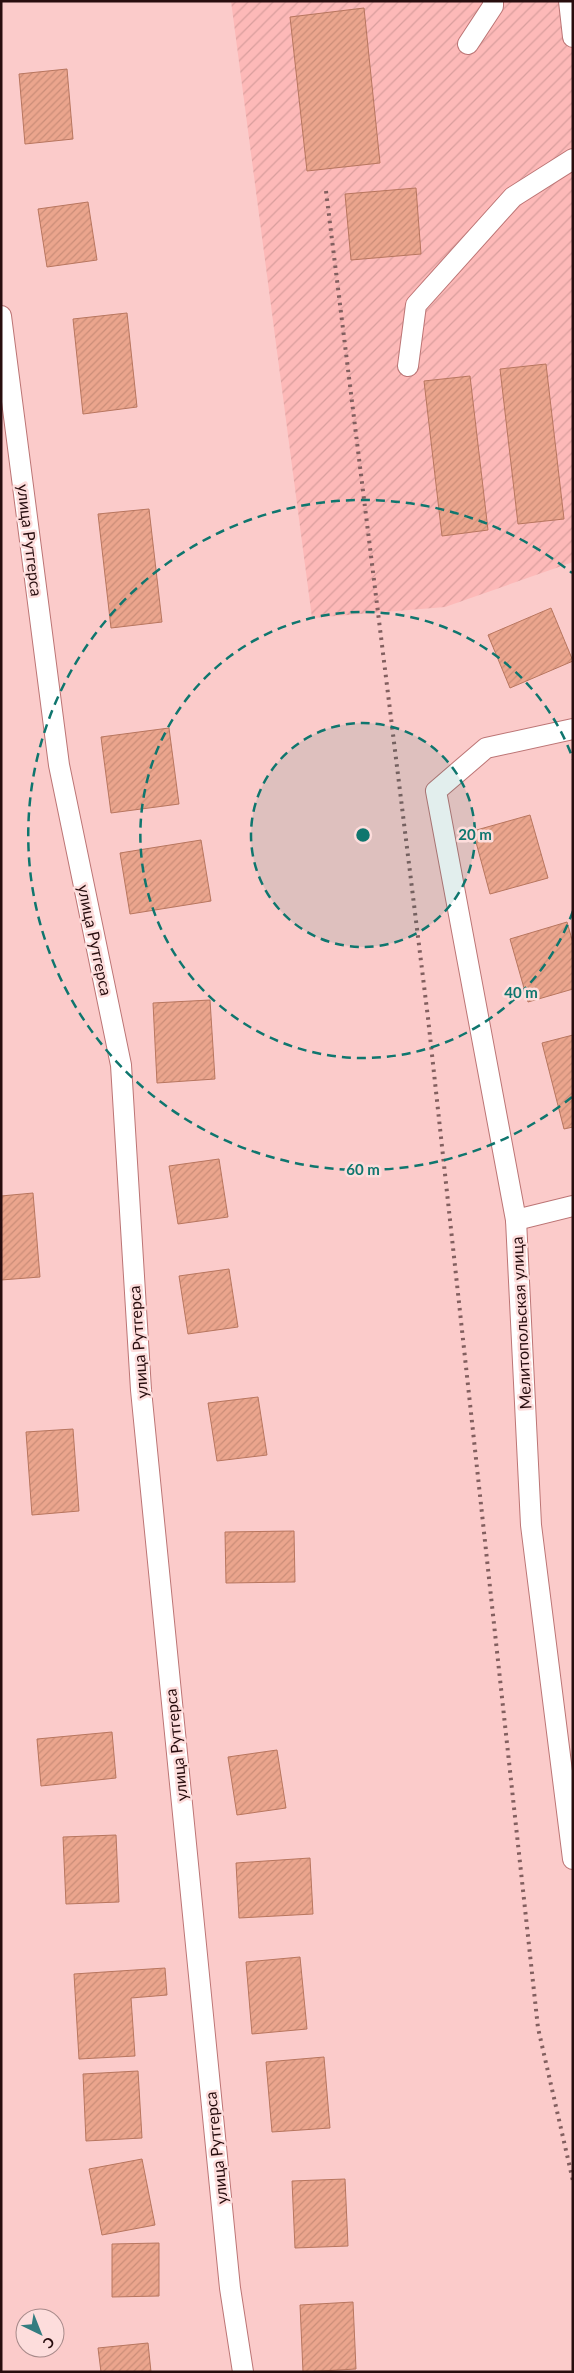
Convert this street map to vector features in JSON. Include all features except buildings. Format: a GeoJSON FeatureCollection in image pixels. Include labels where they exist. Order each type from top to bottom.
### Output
{"type":"FeatureCollection","features":[{"type":"Feature","properties":{"kind":"lane"},"geometry":{"type":"LineString","coordinates":[[468,44],[493,6],[493,1]]}},
{"type":"Feature","properties":{"kind":"lane"},"geometry":{"type":"LineString","coordinates":[[569,1],[573,37]]}},
{"type":"Feature","properties":{"kind":"lane"},"geometry":{"type":"LineString","coordinates":[[408,366],[416,305],[513,197],[573,159]]}},
{"type":"Feature","properties":{"kind":"lane","name":"улица Рутгерса"},"geometry":{"type":"LineString","coordinates":[[1,316],[59,765],[121,1064],[141,1390],[230,2288],[243,2372]]}},
{"type":"Feature","properties":{"kind":"lane","name":"Мелитопольская улица"},"geometry":{"type":"LineString","coordinates":[[573,729],[486,748],[436,791],[516,1220],[530,1525],[573,1859]]}},
{"type":"Feature","properties":{"kind":"lane"},"geometry":{"type":"LineString","coordinates":[[516,1220],[573,1206]]}},
{"type":"Feature","properties":{"kind":"shaded area"},"geometry":{"type":"Polygon","coordinates":[[[231,1],[573,1],[573,562],[445,607],[312,618],[231,1]]]}},
{"type":"Feature","properties":{"kind":"railway"},"geometry":{"type":"LineString","coordinates":[[326,191],[428,1018],[538,2028],[573,2181]]}}]}
